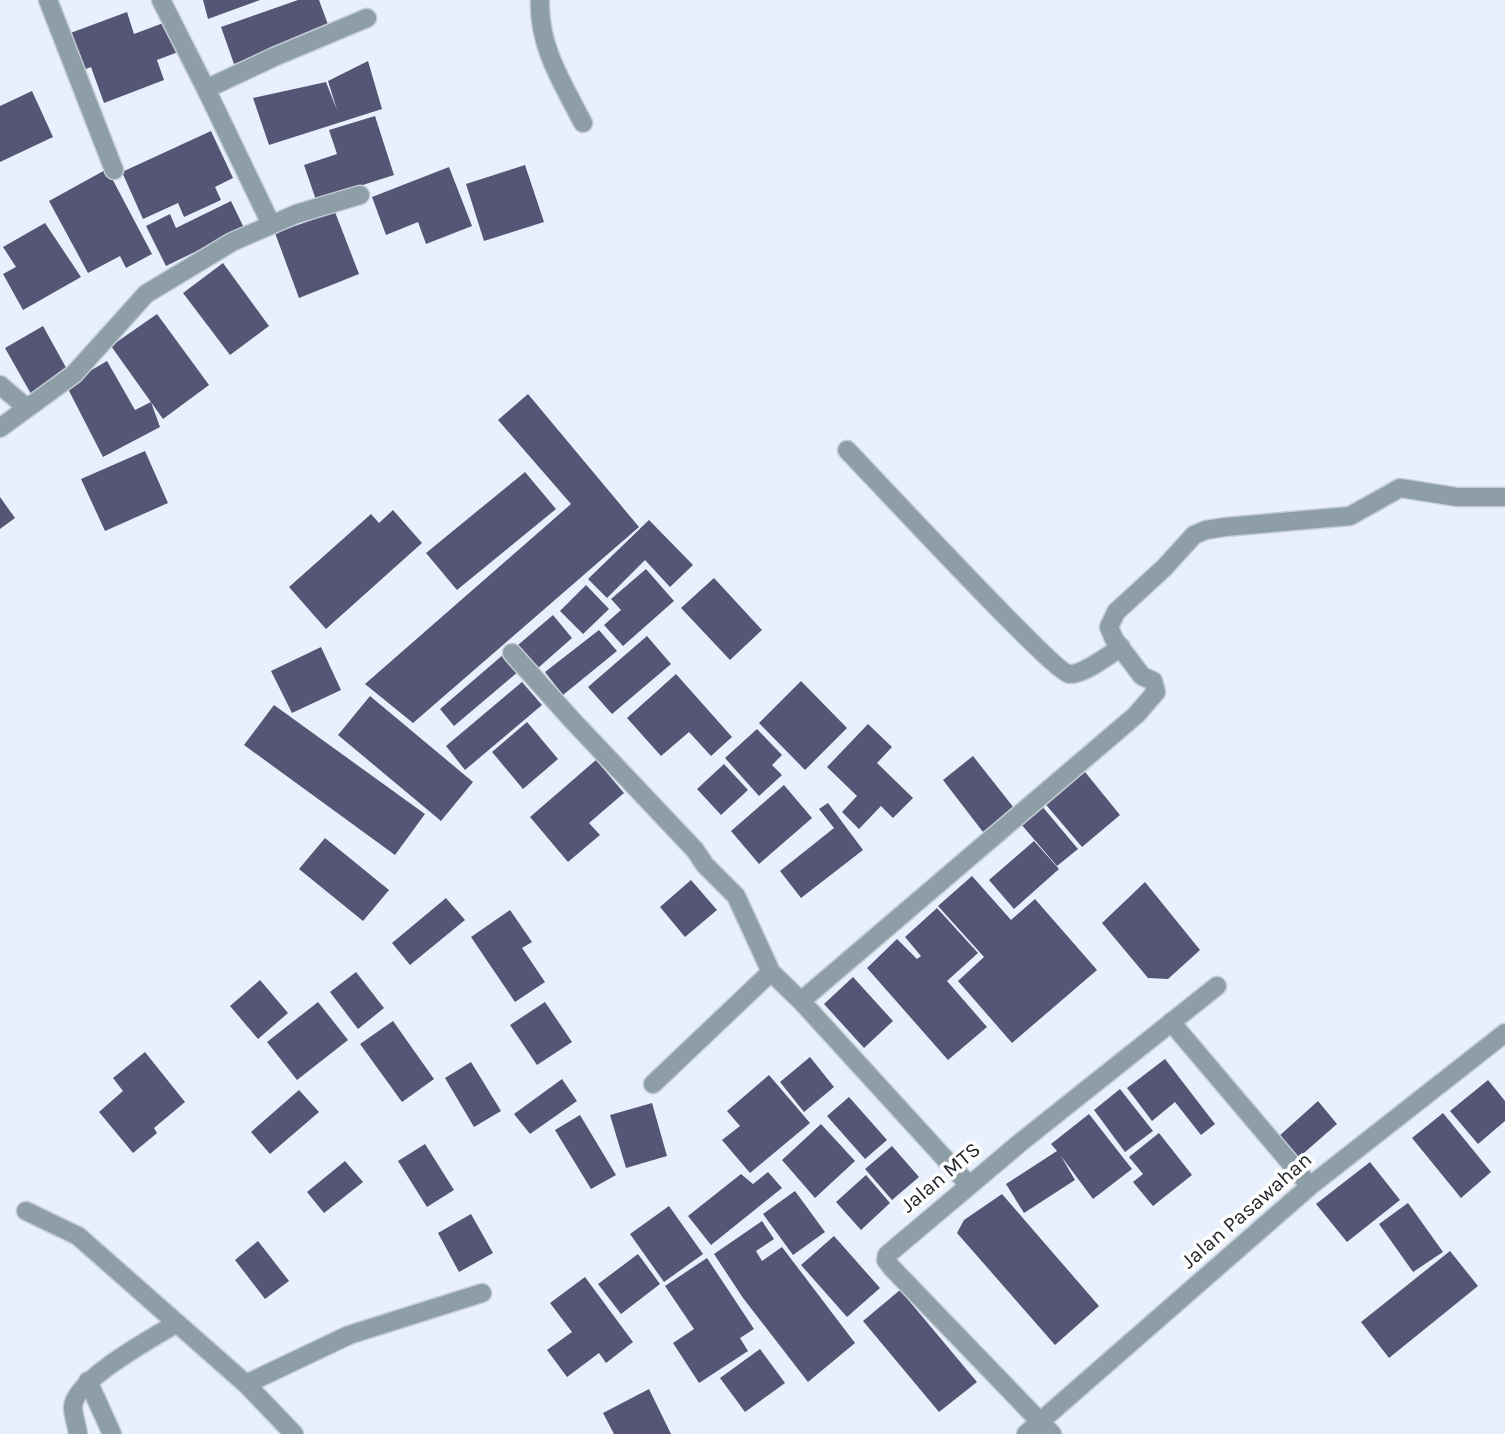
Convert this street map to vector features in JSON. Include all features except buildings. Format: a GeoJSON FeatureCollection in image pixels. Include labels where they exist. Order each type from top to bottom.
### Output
{"type":"FeatureCollection","features":[{"type":"Feature","properties":{"kind":"street"},"geometry":{"type":"LineString","coordinates":[[48,0],[114,170]]}},
{"type":"Feature","properties":{"kind":"street"},"geometry":{"type":"LineString","coordinates":[[161,0],[271,225]]}},
{"type":"Feature","properties":{"kind":"street"},"geometry":{"type":"LineString","coordinates":[[540,0],[540,24],[544,43],[583,123]]}},
{"type":"Feature","properties":{"kind":"street"},"geometry":{"type":"LineString","coordinates":[[206,89],[367,18]]}},
{"type":"Feature","properties":{"kind":"street"},"geometry":{"type":"LineString","coordinates":[[0,428],[74,374],[146,294],[232,242],[296,214],[360,195]]}},
{"type":"Feature","properties":{"kind":"street"},"geometry":{"type":"LineString","coordinates":[[0,385],[27,408]]}},
{"type":"Feature","properties":{"kind":"street"},"geometry":{"type":"LineString","coordinates":[[847,450],[1028,639],[1063,671],[1079,673],[1121,647]]}},
{"type":"Feature","properties":{"kind":"street"},"geometry":{"type":"LineString","coordinates":[[801,1001],[1148,704],[1156,694],[1153,681],[1142,676],[1109,626],[1116,612],[1164,568],[1194,535],[1206,530],[1350,516],[1400,488],[1457,497],[1505,496]]}},
{"type":"Feature","properties":{"kind":"street"},"geometry":{"type":"LineString","coordinates":[[512,653],[736,896],[771,972],[801,1001],[969,1185]]}},
{"type":"Feature","properties":{"kind":"street"},"geometry":{"type":"LineString","coordinates":[[653,1084],[771,972]]}},
{"type":"Feature","properties":{"kind":"street","name":"Jalan MTS"},"geometry":{"type":"LineString","coordinates":[[1039,1430],[886,1260],[887,1255],[969,1185],[1217,986]]}},
{"type":"Feature","properties":{"kind":"street"},"geometry":{"type":"LineString","coordinates":[[1171,1022],[1310,1186]]}},
{"type":"Feature","properties":{"kind":"street","name":"Jalan Pasawahan"},"geometry":{"type":"LineString","coordinates":[[1039,1430],[1310,1186],[1505,1032]]}},
{"type":"Feature","properties":{"kind":"street"},"geometry":{"type":"LineString","coordinates":[[26,1211],[78,1236],[246,1384],[294,1434]]}},
{"type":"Feature","properties":{"kind":"street"},"geometry":{"type":"LineString","coordinates":[[246,1384],[349,1335],[482,1293]]}},
{"type":"Feature","properties":{"kind":"street"},"geometry":{"type":"LineString","coordinates":[[78,1434],[73,1407],[88,1381],[177,1323]]}},
{"type":"Feature","properties":{"kind":"street"},"geometry":{"type":"LineString","coordinates":[[88,1381],[112,1434]]}}]}
